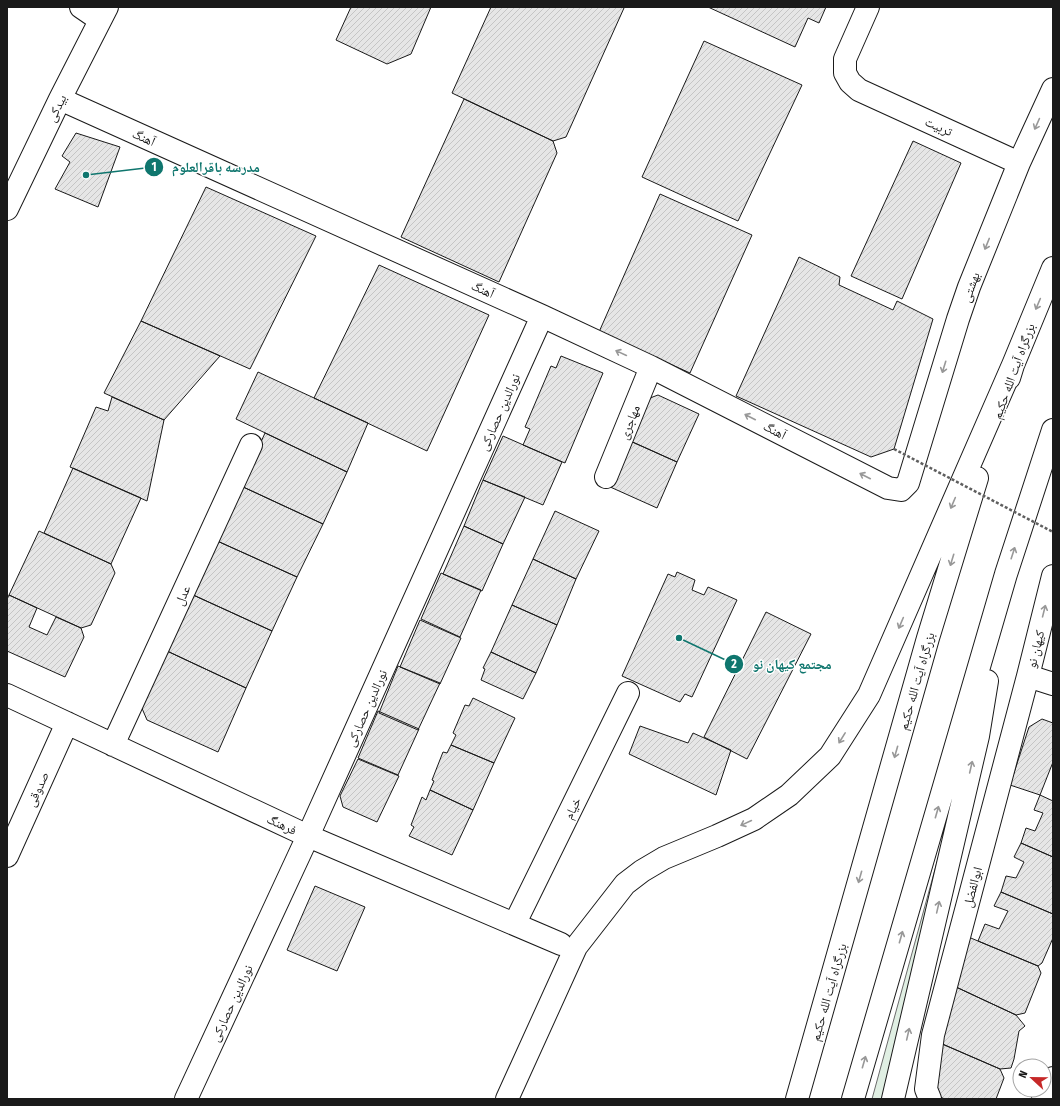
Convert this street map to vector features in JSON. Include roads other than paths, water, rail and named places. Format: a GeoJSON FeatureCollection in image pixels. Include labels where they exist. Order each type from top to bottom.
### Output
{"type":"FeatureCollection","features":[{"type":"Feature","properties":{"kind":"main road"},"geometry":{"type":"LineString","coordinates":[[81,7],[103,14]]}},
{"type":"Feature","properties":{"kind":"main road","name":"تربیت"},"geometry":{"type":"LineString","coordinates":[[868,7],[845,59],[845,73],[850,82],[859,90],[1019,163]]}},
{"type":"Feature","properties":{"kind":"main road","name":"بیدکی"},"geometry":{"type":"LineString","coordinates":[[7,209],[103,14]]}},
{"type":"Feature","properties":{"kind":"main road","name":"بهشتی"},"geometry":{"type":"LineString","coordinates":[[901,490],[908,483],[958,319],[969,288],[1019,163],[1053,89]]}},
{"type":"Feature","properties":{"kind":"main road","name":"آهنگ"},"geometry":{"type":"LineString","coordinates":[[60,99],[542,316],[651,367],[888,488],[901,490]]}},
{"type":"Feature","properties":{"kind":"main road","name":"بزرگراه آیت الله حکیم"},"geometry":{"type":"LineString","coordinates":[[798,1099],[928,638],[981,465],[1013,365],[1053,268]]}},
{"type":"Feature","properties":{"kind":"main road","name":"نورالدین حصارکی"},"geometry":{"type":"LineString","coordinates":[[186,1099],[308,836],[542,316]]}},
{"type":"Feature","properties":{"kind":"main road"},"geometry":{"type":"LineString","coordinates":[[507,1099],[576,947],[625,884],[642,871],[664,858],[754,819],[789,795],[830,756],[869,695],[1013,365]]}},
{"type":"Feature","properties":{"kind":"main road","name":"مهاجری"},"geometry":{"type":"LineString","coordinates":[[606,477],[651,367]]}},
{"type":"Feature","properties":{"kind":"main road"},"geometry":{"type":"LineString","coordinates":[[853,1099],[1006,574],[1053,430]]}},
{"type":"Feature","properties":{"kind":"main road","name":"عدل"},"geometry":{"type":"LineString","coordinates":[[112,745],[251,445]]}},
{"type":"Feature","properties":{"kind":"main road"},"geometry":{"type":"LineString","coordinates":[[893,1099],[978,736],[1006,574]]}},
{"type":"Feature","properties":{"kind":"main road","name":"کیهان نو"},"geometry":{"type":"LineString","coordinates":[[1028,676],[1053,576]]}},
{"type":"Feature","properties":{"kind":"main road"},"geometry":{"type":"LineString","coordinates":[[1028,676],[1053,684]]}},
{"type":"Feature","properties":{"kind":"main road","name":"ابوالفضل"},"geometry":{"type":"LineString","coordinates":[[930,1099],[926,1089],[933,1035],[1028,676]]}},
{"type":"Feature","properties":{"kind":"main road","name":"خیام"},"geometry":{"type":"LineString","coordinates":[[515,923],[628,693]]}},
{"type":"Feature","properties":{"kind":"main road","name":"فرهنگ"},"geometry":{"type":"LineString","coordinates":[[7,695],[308,836],[515,923],[561,944]]}},
{"type":"Feature","properties":{"kind":"main road","name":"صدوقی"},"geometry":{"type":"LineString","coordinates":[[7,856],[67,723]]}},
{"type":"Feature","properties":{"kind":"main road"},"geometry":{"type":"LineString","coordinates":[[1043,1099],[1053,1078]]}},
{"type":"Feature","properties":{"kind":"place","name":"مدرسه باقرالعلوم"},"geometry":{"type":"Point","coordinates":[86,175]}},
{"type":"Feature","properties":{"kind":"place","name":"مجتمع کیهان نو"},"geometry":{"type":"Point","coordinates":[679,638]}}]}
